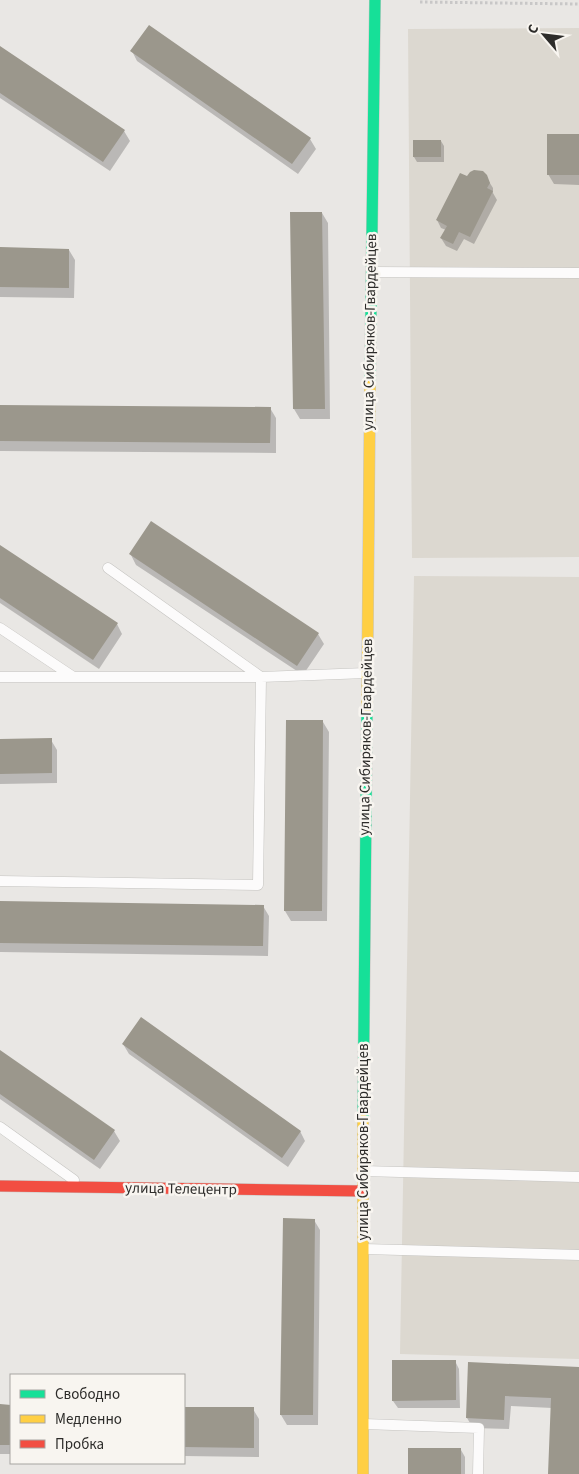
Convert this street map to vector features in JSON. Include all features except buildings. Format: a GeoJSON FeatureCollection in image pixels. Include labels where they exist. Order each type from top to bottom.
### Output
{"type":"FeatureCollection","features":[{"type":"Feature","properties":{"kind":"street","name":"улица Сибиряков-Гвардейцев"},"geometry":{"type":"LineString","coordinates":[[363,1474],[362,1171],[375,0]]}},
{"type":"Feature","properties":{"kind":"street","name":"улица Телецентр"},"geometry":{"type":"LineString","coordinates":[[0,1186],[362,1191]]}},
{"type":"Feature","properties":{"kind":"lane"},"geometry":{"type":"LineString","coordinates":[[371,272],[579,273]]}},
{"type":"Feature","properties":{"kind":"lane"},"geometry":{"type":"LineString","coordinates":[[108,568],[261,677]]}},
{"type":"Feature","properties":{"kind":"lane"},"geometry":{"type":"LineString","coordinates":[[0,628],[72,677]]}},
{"type":"Feature","properties":{"kind":"lane"},"geometry":{"type":"LineString","coordinates":[[0,677],[261,677],[367,673]]}},
{"type":"Feature","properties":{"kind":"lane"},"geometry":{"type":"LineString","coordinates":[[0,881],[258,885],[261,677]]}},
{"type":"Feature","properties":{"kind":"lane"},"geometry":{"type":"LineString","coordinates":[[0,1127],[84,1187]]}},
{"type":"Feature","properties":{"kind":"lane"},"geometry":{"type":"LineString","coordinates":[[362,1171],[579,1177]]}},
{"type":"Feature","properties":{"kind":"lane"},"geometry":{"type":"LineString","coordinates":[[362,1249],[579,1254]]}},
{"type":"Feature","properties":{"kind":"lane"},"geometry":{"type":"LineString","coordinates":[[363,1424],[479,1428],[478,1474]]}},
{"type":"Feature","properties":{"kind":"path"},"geometry":{"type":"LineString","coordinates":[[420,2],[579,4]]}},
{"type":"Feature","properties":{"kind":"shaded area"},"geometry":{"type":"Polygon","coordinates":[[[579,28],[579,557],[412,558],[408,29],[579,28]]]}},
{"type":"Feature","properties":{"kind":"shaded area"},"geometry":{"type":"Polygon","coordinates":[[[414,576],[579,577],[579,1359],[400,1354],[414,576]]]}},
{"type":"Feature","properties":{"kind":"traffic: fast"},"geometry":{"type":"LineString","coordinates":[[370,385],[375,0]]}},
{"type":"Feature","properties":{"kind":"traffic: fast"},"geometry":{"type":"LineString","coordinates":[[363,1120],[367,707]]}},
{"type":"Feature","properties":{"kind":"traffic: slow"},"geometry":{"type":"LineString","coordinates":[[367,707],[370,385]]}},
{"type":"Feature","properties":{"kind":"traffic: slow"},"geometry":{"type":"LineString","coordinates":[[363,1120],[363,1474]]}},
{"type":"Feature","properties":{"kind":"traffic: jam"},"geometry":{"type":"LineString","coordinates":[[0,1186],[362,1191]]}}]}
